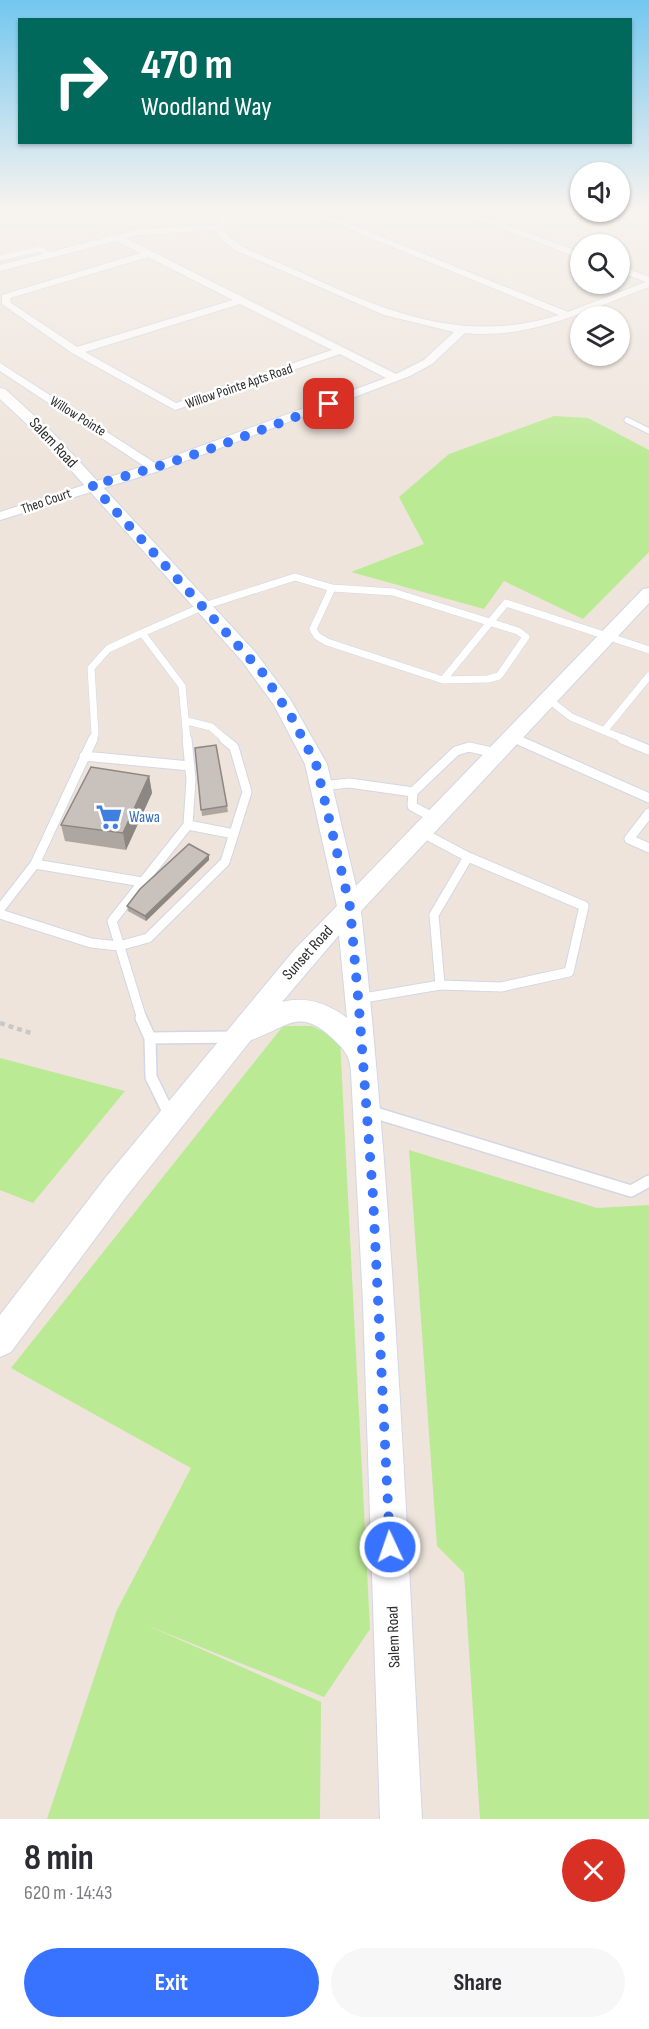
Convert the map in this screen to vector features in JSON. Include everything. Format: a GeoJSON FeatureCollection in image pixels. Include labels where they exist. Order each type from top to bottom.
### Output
{"type":"FeatureCollection","features":[{"type":"Feature","properties":{"kind":"street","name":"Willow Pointe Apts Road"},"geometry":{"type":"LineString","coordinates":[[22,292],[5,297],[7,304],[76,351],[175,407],[343,350]]}},
{"type":"Feature","properties":{"kind":"street"},"geometry":{"type":"LineString","coordinates":[[225,292],[395,378]]}},
{"type":"Feature","properties":{"kind":"street"},"geometry":{"type":"LineString","coordinates":[[336,292],[404,319],[462,330],[516,329],[567,315],[624,292]]}},
{"type":"Feature","properties":{"kind":"street"},"geometry":{"type":"LineString","coordinates":[[510,292],[567,315]]}},
{"type":"Feature","properties":{"kind":"street"},"geometry":{"type":"LineString","coordinates":[[76,351],[242,300]]}},
{"type":"Feature","properties":{"kind":"street","name":"Theo Court"},"geometry":{"type":"LineString","coordinates":[[0,516],[92,485],[155,468],[395,378],[428,362],[462,330]]}},
{"type":"Feature","properties":{"kind":"street","name":"Willow Pointe"},"geometry":{"type":"LineString","coordinates":[[0,366],[155,468]]}},
{"type":"Feature","properties":{"kind":"street","name":"Salem Road"},"geometry":{"type":"LineString","coordinates":[[4,399],[92,485],[249,657],[273,687],[309,749],[322,786],[350,907],[368,1111],[379,1303],[401,1819]]}},
{"type":"Feature","properties":{"kind":"street","name":"Sunset Road"},"geometry":{"type":"LineString","coordinates":[[0,1341],[171,1118],[305,955],[649,593]]}},
{"type":"Feature","properties":{"kind":"street"},"geometry":{"type":"LineString","coordinates":[[237,1037],[267,1018],[308,1009],[331,1019],[363,1052]]}},
{"type":"Feature","properties":{"kind":"lane"},"geometry":{"type":"LineString","coordinates":[[627,420],[649,431]]}},
{"type":"Feature","properties":{"kind":"lane"},"geometry":{"type":"LineString","coordinates":[[0,909],[35,864],[95,734],[91,668],[108,649],[204,606],[295,577],[332,588],[393,592],[518,630],[526,637],[499,676],[488,679],[443,680],[327,642],[317,636],[313,629],[315,620],[332,588]]}},
{"type":"Feature","properties":{"kind":"lane"},"geometry":{"type":"LineString","coordinates":[[443,680],[506,603],[649,650]]}},
{"type":"Feature","properties":{"kind":"lane"},"geometry":{"type":"LineString","coordinates":[[142,633],[182,686],[190,766],[188,825],[112,921],[136,1006],[150,1038],[151,1077],[171,1118]]}},
{"type":"Feature","properties":{"kind":"lane"},"geometry":{"type":"LineString","coordinates":[[604,731],[649,676]]}},
{"type":"Feature","properties":{"kind":"lane"},"geometry":{"type":"LineString","coordinates":[[548,699],[571,717],[649,750]]}},
{"type":"Feature","properties":{"kind":"lane"},"geometry":{"type":"LineString","coordinates":[[0,914],[91,943],[119,946],[148,938],[225,862],[247,792],[234,747],[211,727],[187,721]]}},
{"type":"Feature","properties":{"kind":"lane"},"geometry":{"type":"LineString","coordinates":[[513,737],[649,798]]}},
{"type":"Feature","properties":{"kind":"lane"},"geometry":{"type":"LineString","coordinates":[[358,999],[440,985],[501,987],[569,972],[584,906],[468,857],[428,825],[412,806],[413,792],[456,751],[469,747],[496,753]]}},
{"type":"Feature","properties":{"kind":"lane"},"geometry":{"type":"LineString","coordinates":[[84,756],[190,766]]}},
{"type":"Feature","properties":{"kind":"lane"},"geometry":{"type":"LineString","coordinates":[[322,786],[349,783],[413,792]]}},
{"type":"Feature","properties":{"kind":"lane"},"geometry":{"type":"LineString","coordinates":[[649,813],[629,839],[649,848]]}},
{"type":"Feature","properties":{"kind":"lane"},"geometry":{"type":"LineString","coordinates":[[188,825],[234,834]]}},
{"type":"Feature","properties":{"kind":"lane"},"geometry":{"type":"LineString","coordinates":[[440,985],[434,915],[468,857]]}},
{"type":"Feature","properties":{"kind":"lane"},"geometry":{"type":"LineString","coordinates":[[35,864],[142,882]]}},
{"type":"Feature","properties":{"kind":"lane"},"geometry":{"type":"LineString","coordinates":[[150,1038],[237,1037]]}},
{"type":"Feature","properties":{"kind":"lane"},"geometry":{"type":"LineString","coordinates":[[368,1111],[632,1191],[649,1181]]}},
{"type":"Feature","properties":{"kind":"path"},"geometry":{"type":"LineString","coordinates":[[0,1023],[34,1034]]}},
{"type":"Feature","properties":{"kind":"green space"},"geometry":{"type":"Polygon","coordinates":[[[554,416],[588,418],[649,450],[649,552],[583,619],[504,581],[484,609],[351,572],[424,544],[399,497],[449,454],[554,416]]]}},
{"type":"Feature","properties":{"kind":"green space"},"geometry":{"type":"Polygon","coordinates":[[[283,1026],[312,1026],[340,1040],[370,1629],[324,1697],[144,1624],[321,1702],[320,1819],[47,1819],[116,1612],[191,1468],[11,1368],[283,1026]]]}},
{"type":"Feature","properties":{"kind":"green space"},"geometry":{"type":"Polygon","coordinates":[[[0,1058],[125,1091],[33,1203],[0,1190],[0,1058]]]}},
{"type":"Feature","properties":{"kind":"green space"},"geometry":{"type":"Polygon","coordinates":[[[409,1150],[597,1208],[649,1205],[649,1819],[480,1819],[464,1573],[437,1546],[409,1150]]]}},
{"type":"Feature","properties":{"kind":"building","name":"Wawa"},"geometry":{"type":"Polygon","coordinates":[[[216,745],[227,806],[201,810],[195,748],[216,745]]]}},
{"type":"Feature","properties":{"kind":"building"},"geometry":{"type":"Polygon","coordinates":[[[91,767],[149,776],[123,833],[61,825],[91,767]]]}},
{"type":"Feature","properties":{"kind":"building","name":"Wawa"},"geometry":{"type":"Polygon","coordinates":[[[189,844],[209,855],[145,916],[127,906],[140,889],[189,844]]]}},
{"type":"Feature","properties":{"kind":"place","name":"Wawa"},"geometry":{"type":"Point","coordinates":[109,817]}},
{"type":"Feature","properties":{"kind":"route"},"geometry":{"type":"LineString","coordinates":[[329,404],[137,474],[92,485],[183,582],[262,672],[292,718],[316,764],[350,907],[365,1072],[373,1196],[390,1547]]}}]}
